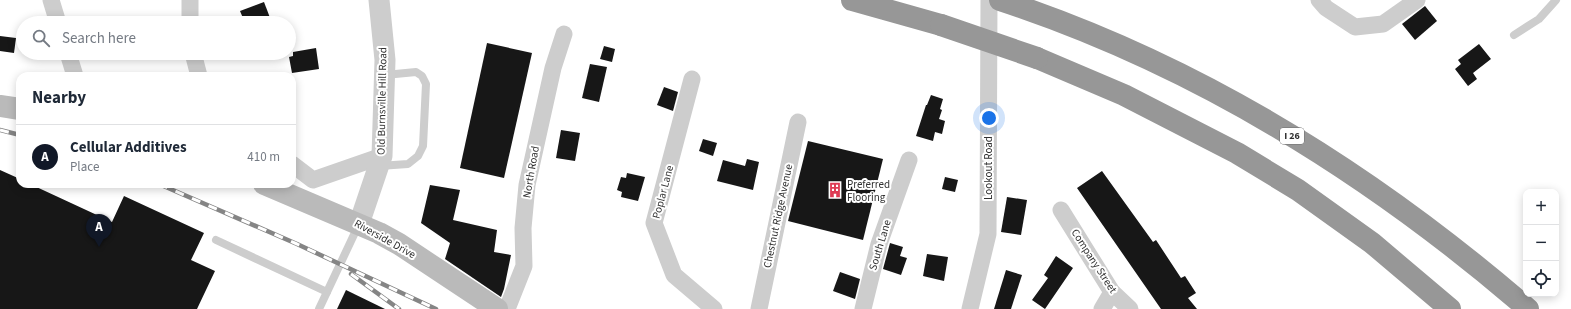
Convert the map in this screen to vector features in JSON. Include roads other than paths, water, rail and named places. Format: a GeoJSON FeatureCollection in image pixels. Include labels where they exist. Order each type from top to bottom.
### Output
{"type":"FeatureCollection","features":[{"type":"Feature","properties":{"kind":"highway"},"geometry":{"type":"LineString","coordinates":[[852,0],[941,25],[1037,58],[1124,95],[1237,153],[1298,190],[1367,239],[1450,309]]}},
{"type":"Feature","properties":{"kind":"highway","name":"I 26"},"geometry":{"type":"LineString","coordinates":[[1000,0],[1029,9],[1146,58],[1258,116],[1322,154],[1397,205],[1447,242],[1528,309]]}},
{"type":"Feature","properties":{"kind":"main road"},"geometry":{"type":"LineString","coordinates":[[0,106],[16,108]]}},
{"type":"Feature","properties":{"kind":"main road","name":"Riverside Drive"},"geometry":{"type":"LineString","coordinates":[[274,188],[359,224],[399,244],[475,299],[497,309]]}},
{"type":"Feature","properties":{"kind":"street"},"geometry":{"type":"LineString","coordinates":[[50,0],[56,16]]}},
{"type":"Feature","properties":{"kind":"street"},"geometry":{"type":"LineString","coordinates":[[190,0],[190,16]]}},
{"type":"Feature","properties":{"kind":"street","name":"Old Burnsville Hill Road"},"geometry":{"type":"LineString","coordinates":[[359,224],[380,161],[385,60],[379,0]]}},
{"type":"Feature","properties":{"kind":"street","name":"Lookout Road"},"geometry":{"type":"LineString","coordinates":[[970,309],[988,234],[989,0]]}},
{"type":"Feature","properties":{"kind":"street"},"geometry":{"type":"LineString","coordinates":[[1319,0],[1326,8],[1355,27],[1383,24],[1416,0]]}},
{"type":"Feature","properties":{"kind":"street","name":"North Road"},"geometry":{"type":"LineString","coordinates":[[507,309],[524,266],[523,228],[527,186],[553,68],[564,34]]}},
{"type":"Feature","properties":{"kind":"street"},"geometry":{"type":"LineString","coordinates":[[70,60],[74,72]]}},
{"type":"Feature","properties":{"kind":"street"},"geometry":{"type":"LineString","coordinates":[[195,60],[198,72]]}},
{"type":"Feature","properties":{"kind":"street","name":"Poplar Lane"},"geometry":{"type":"LineString","coordinates":[[692,79],[654,223],[674,275],[714,309]]}},
{"type":"Feature","properties":{"kind":"street","name":"Chestnut Ridge Avenue"},"geometry":{"type":"LineString","coordinates":[[759,309],[798,122]]}},
{"type":"Feature","properties":{"kind":"street","name":"South Lane"},"geometry":{"type":"LineString","coordinates":[[863,309],[879,244],[909,160]]}},
{"type":"Feature","properties":{"kind":"street"},"geometry":{"type":"LineString","coordinates":[[296,167],[313,180],[380,161]]}},
{"type":"Feature","properties":{"kind":"street","name":"Company Street"},"geometry":{"type":"LineString","coordinates":[[1061,210],[1112,292],[1130,309]]}},
{"type":"Feature","properties":{"kind":"street"},"geometry":{"type":"LineString","coordinates":[[1102,309],[1112,292]]}},
{"type":"Feature","properties":{"kind":"lane"},"geometry":{"type":"LineString","coordinates":[[1514,35],[1539,19],[1556,0]]}},
{"type":"Feature","properties":{"kind":"lane"},"geometry":{"type":"LineString","coordinates":[[380,161],[408,164],[418,156],[423,146],[426,84],[422,76],[416,72],[384,75]]}},
{"type":"Feature","properties":{"kind":"lane"},"geometry":{"type":"LineString","coordinates":[[319,309],[359,224]]}},
{"type":"Feature","properties":{"kind":"lane"},"geometry":{"type":"LineString","coordinates":[[216,240],[328,292]]}},
{"type":"Feature","properties":{"kind":"railway"},"geometry":{"type":"LineString","coordinates":[[0,130],[16,134]]}},
{"type":"Feature","properties":{"kind":"railway"},"geometry":{"type":"LineString","coordinates":[[168,188],[297,244],[436,309]]}},
{"type":"Feature","properties":{"kind":"railway"},"geometry":{"type":"LineString","coordinates":[[351,274],[399,309]]}},
{"type":"Feature","properties":{"kind":"place","name":"Preferred Flooring"},"geometry":{"type":"Point","coordinates":[835,190]}},
{"type":"Feature","properties":{"kind":"place","name":"Cellular Additives"},"geometry":{"type":"Point","coordinates":[99,247]}}]}
